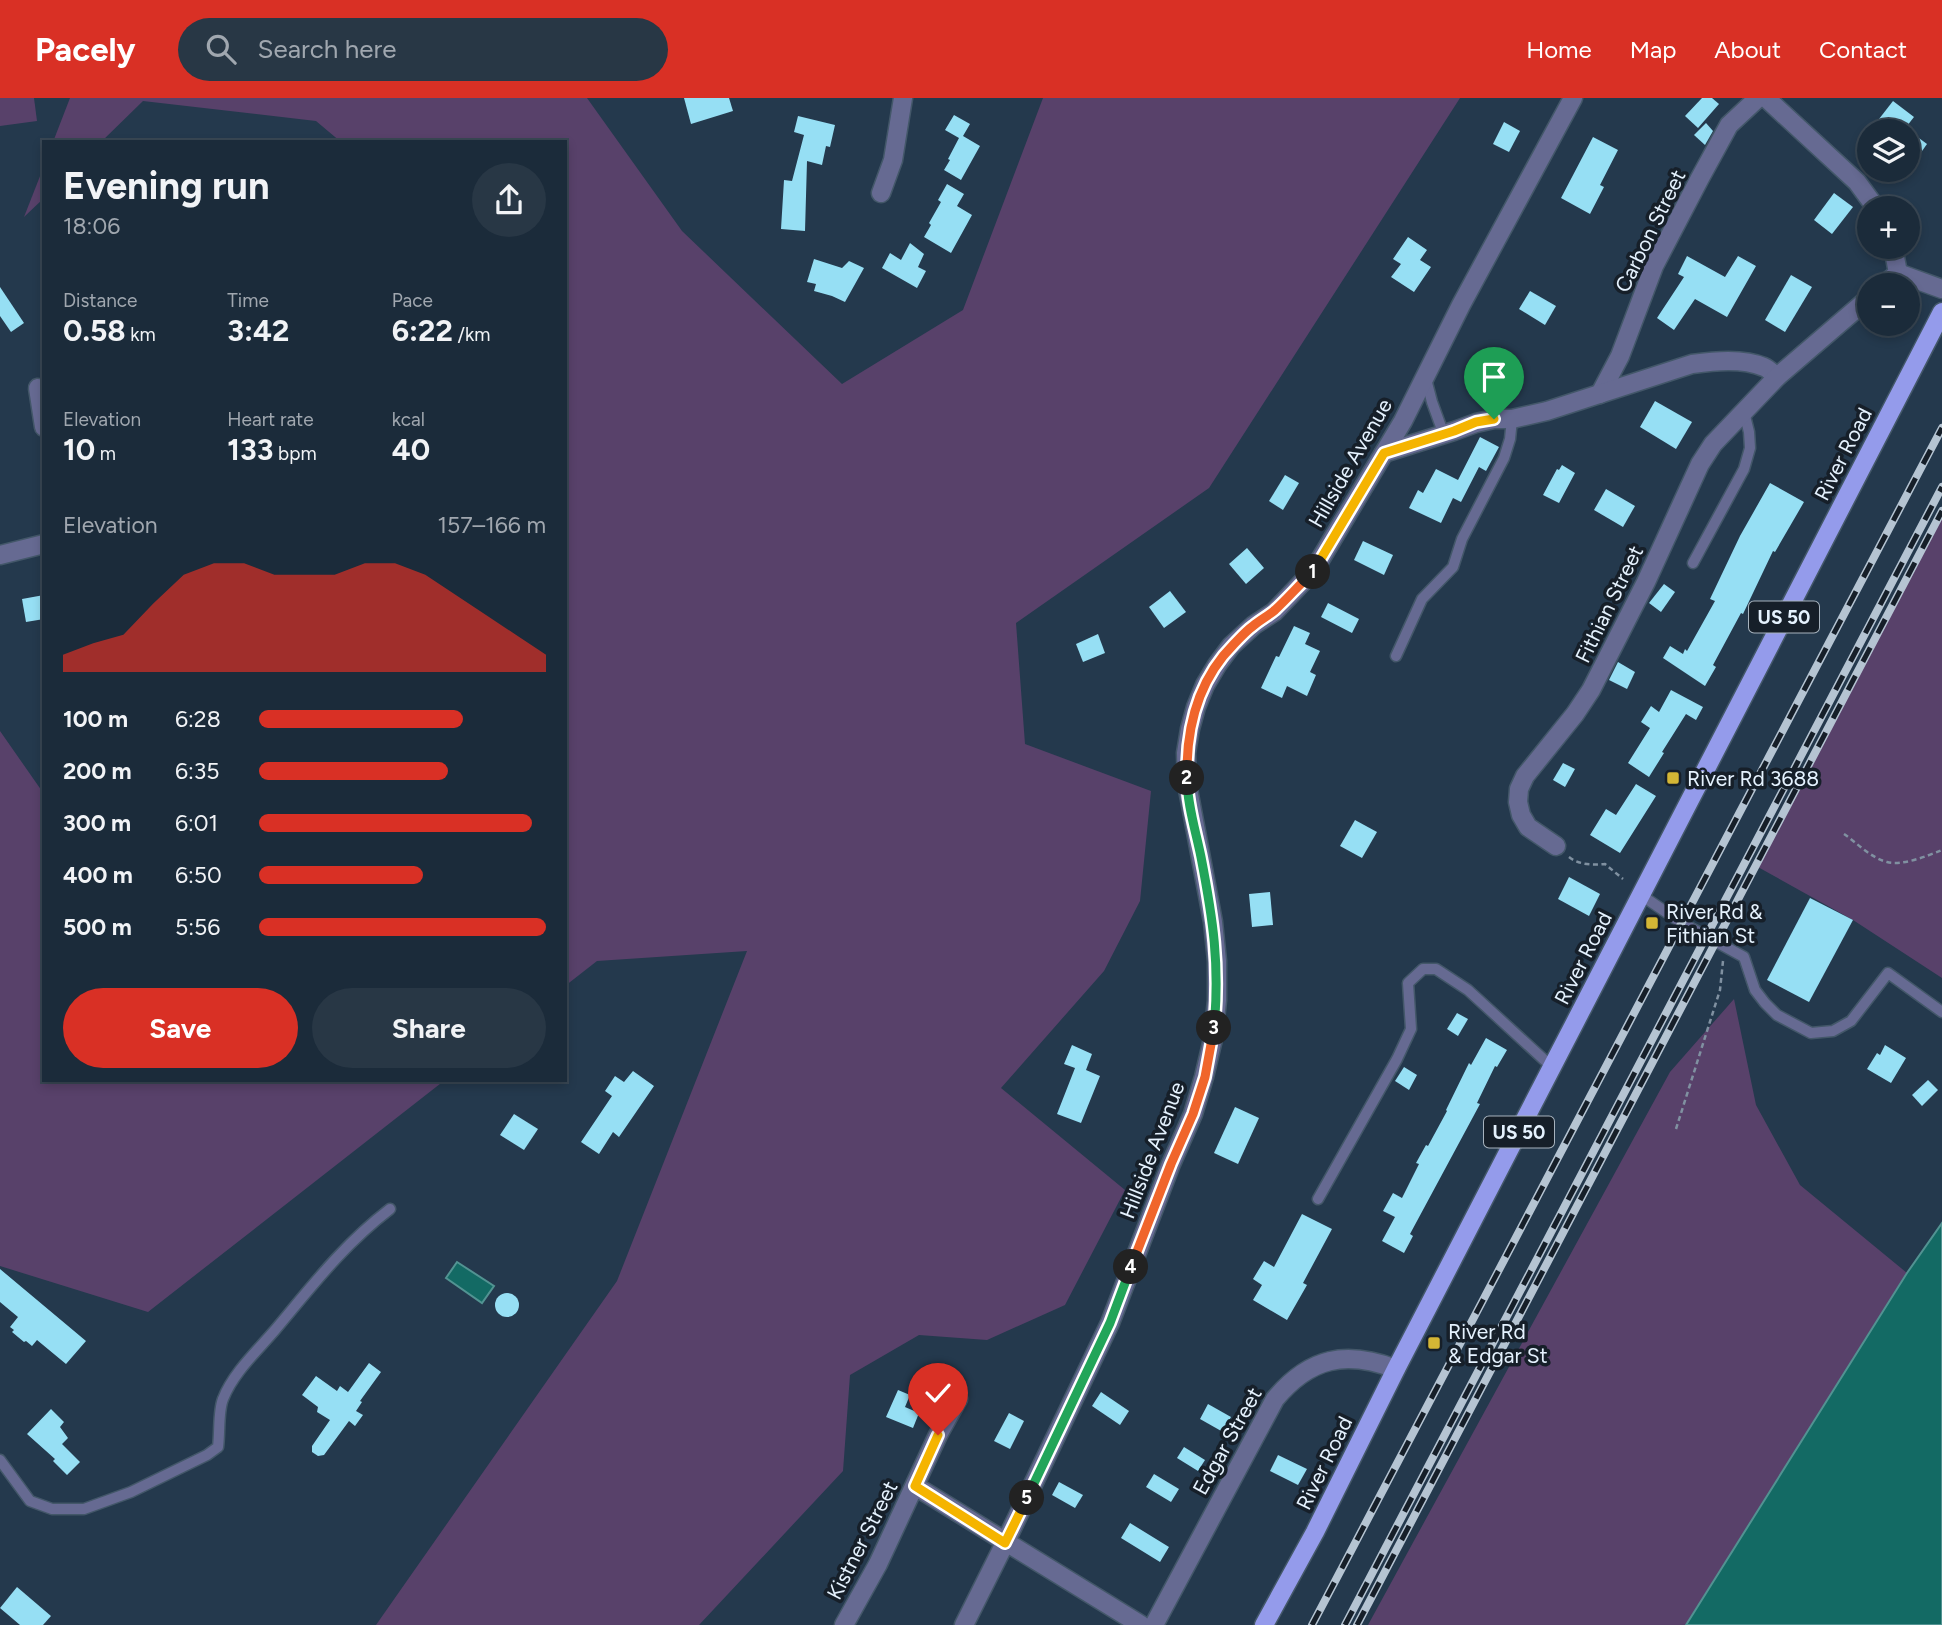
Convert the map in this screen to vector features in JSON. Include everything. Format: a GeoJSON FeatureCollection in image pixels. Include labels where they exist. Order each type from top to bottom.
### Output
{"type":"FeatureCollection","features":[{"type":"Feature","properties":{"kind":"main road","name":"River Road"},"geometry":{"type":"LineString","coordinates":[[1264,1625],[1315,1532],[1396,1368],[1942,312]]}},
{"type":"Feature","properties":{"kind":"street"},"geometry":{"type":"LineString","coordinates":[[881,193],[893,160],[903,98]]}},
{"type":"Feature","properties":{"kind":"street","name":"Hillside Avenue"},"geometry":{"type":"LineString","coordinates":[[964,1625],[1110,1323],[1193,1114],[1205,1077],[1213,1039],[1217,961],[1213,922],[1187,784],[1186,753],[1196,707],[1205,685],[1231,646],[1254,625],[1274,612],[1314,570],[1384,453],[1573,98]]}},
{"type":"Feature","properties":{"kind":"street","name":"Carbon Street"},"geometry":{"type":"LineString","coordinates":[[1600,394],[1620,356],[1654,266],[1700,178],[1729,125],[1758,98]]}},
{"type":"Feature","properties":{"kind":"street"},"geometry":{"type":"LineString","coordinates":[[1766,98],[1857,182],[1867,196]]}},
{"type":"Feature","properties":{"kind":"street"},"geometry":{"type":"LineString","coordinates":[[1895,259],[1898,273]]}},
{"type":"Feature","properties":{"kind":"street"},"geometry":{"type":"LineString","coordinates":[[1920,281],[1942,289]]}},
{"type":"Feature","properties":{"kind":"street","name":"Fithian Street"},"geometry":{"type":"LineString","coordinates":[[1556,846],[1528,827],[1521,815],[1517,802],[1525,776],[1591,690],[1646,582],[1700,464],[1713,444],[1777,377],[1857,308]]}},
{"type":"Feature","properties":{"kind":"street"},"geometry":{"type":"LineString","coordinates":[[1384,453],[1444,435],[1476,422],[1512,419],[1547,411],[1692,364],[1736,362],[1765,367],[1777,377]]}},
{"type":"Feature","properties":{"kind":"street"},"geometry":{"type":"LineString","coordinates":[[0,555],[42,544]]}},
{"type":"Feature","properties":{"kind":"street","name":"Edgar Street"},"geometry":{"type":"LineString","coordinates":[[1154,1625],[1275,1399],[1285,1386],[1311,1368],[1342,1359],[1374,1360],[1396,1368]]}},
{"type":"Feature","properties":{"kind":"street","name":"Kistner Street"},"geometry":{"type":"LineString","coordinates":[[844,1625],[878,1564],[938,1435],[958,1399]]}},
{"type":"Feature","properties":{"kind":"street"},"geometry":{"type":"LineString","coordinates":[[915,1486],[1141,1625]]}},
{"type":"Feature","properties":{"kind":"lane"},"geometry":{"type":"LineString","coordinates":[[1425,377],[1444,435]]}},
{"type":"Feature","properties":{"kind":"lane"},"geometry":{"type":"LineString","coordinates":[[1693,563],[1744,469],[1750,448],[1744,412]]}},
{"type":"Feature","properties":{"kind":"lane"},"geometry":{"type":"LineString","coordinates":[[1396,656],[1422,599],[1453,567],[1462,539],[1504,458],[1512,419]]}},
{"type":"Feature","properties":{"kind":"lane"},"geometry":{"type":"LineString","coordinates":[[1641,895],[1682,923],[1744,957],[1755,989],[1777,1015],[1811,1033],[1833,1031],[1851,1021],[1888,973],[1942,1012]]}},
{"type":"Feature","properties":{"kind":"lane"},"geometry":{"type":"LineString","coordinates":[[1318,1199],[1406,1039],[1410,1029],[1408,983],[1423,969],[1436,969],[1468,990],[1552,1067]]}},
{"type":"Feature","properties":{"kind":"lane"},"geometry":{"type":"LineString","coordinates":[[0,1460],[30,1501],[52,1509],[84,1509],[131,1492],[207,1455],[218,1447],[221,1401],[231,1381],[314,1281],[364,1229],[390,1209]]}},
{"type":"Feature","properties":{"kind":"path"},"geometry":{"type":"LineString","coordinates":[[1844,834],[1888,862],[1916,860],[1942,850]]}},
{"type":"Feature","properties":{"kind":"path"},"geometry":{"type":"LineString","coordinates":[[1556,846],[1575,861],[1605,864],[1623,879]]}},
{"type":"Feature","properties":{"kind":"path"},"geometry":{"type":"LineString","coordinates":[[1676,1129],[1720,990],[1723,961],[1717,941]]}},
{"type":"Feature","properties":{"kind":"shaded area"},"geometry":{"type":"Polygon","coordinates":[[[0,98],[34,98],[37,121],[0,126],[0,98]]]}},
{"type":"Feature","properties":{"kind":"shaded area"},"geometry":{"type":"Polygon","coordinates":[[[70,98],[587,98],[682,231],[842,384],[963,310],[1043,98],[1460,98],[1209,488],[1016,623],[1025,744],[1151,791],[1140,901],[1104,971],[1001,1088],[1125,1190],[1065,1305],[987,1340],[919,1335],[850,1375],[843,1471],[699,1625],[376,1625],[617,1281],[747,951],[597,961],[567,984],[567,140],[339,140],[316,121],[143,101],[103,140],[54,140],[70,98]]]}},
{"type":"Feature","properties":{"kind":"shaded area"},"geometry":{"type":"Polygon","coordinates":[[[42,171],[42,200],[24,217],[42,171]]]}},
{"type":"Feature","properties":{"kind":"shaded area"},"geometry":{"type":"Polygon","coordinates":[[[1942,511],[1942,978],[1853,920],[1756,866],[1942,511]]]}},
{"type":"Feature","properties":{"kind":"shaded area"},"geometry":{"type":"Polygon","coordinates":[[[0,731],[42,791],[42,1082],[442,1082],[148,1312],[0,1266],[0,731]]]}},
{"type":"Feature","properties":{"kind":"shaded area"},"geometry":{"type":"Polygon","coordinates":[[[1734,999],[1756,1105],[1800,1185],[1907,1273],[1686,1625],[1368,1625],[1670,1072],[1734,999]]]}},
{"type":"Feature","properties":{"kind":"shaded area"},"geometry":{"type":"Polygon","coordinates":[[[1942,1223],[1942,1625],[1686,1625],[1907,1273],[1942,1223]]]}},
{"type":"Feature","properties":{"kind":"shaded area"},"geometry":{"type":"Polygon","coordinates":[[[457,1262],[494,1286],[482,1303],[446,1278],[457,1262]]]}},
{"type":"Feature","properties":{"kind":"building"},"geometry":{"type":"Polygon","coordinates":[[[684,98],[729,98],[733,111],[691,124],[684,98]]]}},
{"type":"Feature","properties":{"kind":"building"},"geometry":{"type":"Polygon","coordinates":[[[1702,98],[1712,98],[1719,104],[1698,128],[1685,116],[1702,98]]]}},
{"type":"Feature","properties":{"kind":"building"},"geometry":{"type":"Polygon","coordinates":[[[1893,101],[1914,117],[1912,119],[1879,119],[1893,101]]]}},
{"type":"Feature","properties":{"kind":"building"},"geometry":{"type":"Polygon","coordinates":[[[954,115],[970,124],[963,136],[980,146],[961,180],[944,170],[959,138],[945,130],[954,115]]]}},
{"type":"Feature","properties":{"kind":"building"},"geometry":{"type":"Polygon","coordinates":[[[798,116],[835,125],[822,165],[807,161],[805,231],[781,229],[784,180],[792,181],[804,135],[794,132],[798,116]]]}},
{"type":"Feature","properties":{"kind":"building"},"geometry":{"type":"Polygon","coordinates":[[[1504,122],[1520,131],[1509,152],[1493,144],[1504,122]]]}},
{"type":"Feature","properties":{"kind":"building"},"geometry":{"type":"Polygon","coordinates":[[[1706,123],[1713,131],[1705,145],[1694,135],[1706,123]]]}},
{"type":"Feature","properties":{"kind":"building"},"geometry":{"type":"Polygon","coordinates":[[[1593,137],[1618,150],[1600,185],[1604,187],[1590,214],[1561,198],[1593,137]]]}},
{"type":"Feature","properties":{"kind":"building"},"geometry":{"type":"Polygon","coordinates":[[[1920,139],[1927,144],[1920,154],[1920,139]]]}},
{"type":"Feature","properties":{"kind":"building"},"geometry":{"type":"Polygon","coordinates":[[[947,184],[964,194],[957,206],[972,215],[951,253],[924,237],[947,184]]]}},
{"type":"Feature","properties":{"kind":"building"},"geometry":{"type":"Polygon","coordinates":[[[1834,193],[1853,207],[1832,234],[1814,220],[1834,193]]]}},
{"type":"Feature","properties":{"kind":"building"},"geometry":{"type":"Polygon","coordinates":[[[1408,237],[1427,250],[1420,260],[1431,267],[1414,292],[1391,277],[1401,264],[1393,259],[1408,237]]]}},
{"type":"Feature","properties":{"kind":"building"},"geometry":{"type":"Polygon","coordinates":[[[910,243],[924,254],[918,267],[926,271],[917,288],[882,268],[890,253],[901,260],[910,243]]]}},
{"type":"Feature","properties":{"kind":"building"},"geometry":{"type":"Polygon","coordinates":[[[1687,256],[1725,277],[1738,256],[1756,266],[1727,317],[1695,299],[1674,330],[1657,318],[1684,277],[1678,274],[1687,256]]]}},
{"type":"Feature","properties":{"kind":"building"},"geometry":{"type":"Polygon","coordinates":[[[814,259],[842,268],[849,261],[864,268],[845,302],[814,291],[816,284],[807,282],[814,259]]]}},
{"type":"Feature","properties":{"kind":"building"},"geometry":{"type":"Polygon","coordinates":[[[1791,275],[1812,287],[1785,332],[1765,320],[1791,275]]]}},
{"type":"Feature","properties":{"kind":"building"},"geometry":{"type":"Polygon","coordinates":[[[0,287],[24,323],[11,332],[0,316],[0,287]]]}},
{"type":"Feature","properties":{"kind":"building"},"geometry":{"type":"Polygon","coordinates":[[[1530,291],[1556,306],[1545,325],[1519,309],[1530,291]]]}},
{"type":"Feature","properties":{"kind":"building"},"geometry":{"type":"Polygon","coordinates":[[[1655,401],[1692,422],[1676,449],[1640,427],[1655,401]]]}},
{"type":"Feature","properties":{"kind":"building"},"geometry":{"type":"Polygon","coordinates":[[[1480,437],[1499,447],[1486,471],[1479,467],[1461,502],[1453,498],[1441,523],[1409,508],[1418,490],[1423,493],[1436,469],[1458,480],[1480,437]]]}},
{"type":"Feature","properties":{"kind":"building"},"geometry":{"type":"Polygon","coordinates":[[[1562,465],[1575,473],[1559,503],[1543,495],[1562,465]]]}},
{"type":"Feature","properties":{"kind":"building"},"geometry":{"type":"Polygon","coordinates":[[[1285,475],[1299,483],[1283,510],[1269,501],[1285,475]]]}},
{"type":"Feature","properties":{"kind":"building"},"geometry":{"type":"Polygon","coordinates":[[[1770,483],[1804,502],[1775,552],[1773,551],[1743,614],[1741,613],[1713,665],[1716,667],[1705,686],[1663,658],[1670,646],[1683,654],[1685,649],[1687,651],[1715,601],[1710,599],[1740,536],[1770,483]]]}},
{"type":"Feature","properties":{"kind":"building"},"geometry":{"type":"Polygon","coordinates":[[[1606,489],[1635,506],[1623,527],[1594,510],[1606,489]]]}},
{"type":"Feature","properties":{"kind":"building"},"geometry":{"type":"Polygon","coordinates":[[[1363,541],[1393,555],[1384,575],[1354,560],[1363,541]]]}},
{"type":"Feature","properties":{"kind":"building"},"geometry":{"type":"Polygon","coordinates":[[[1247,548],[1264,568],[1246,584],[1229,564],[1247,548]]]}},
{"type":"Feature","properties":{"kind":"building"},"geometry":{"type":"Polygon","coordinates":[[[1664,584],[1675,592],[1661,612],[1649,603],[1664,584]]]}},
{"type":"Feature","properties":{"kind":"building"},"geometry":{"type":"Polygon","coordinates":[[[1170,591],[1186,612],[1164,628],[1149,607],[1170,591]]]}},
{"type":"Feature","properties":{"kind":"building"},"geometry":{"type":"Polygon","coordinates":[[[42,595],[42,619],[26,622],[22,599],[42,595]]]}},
{"type":"Feature","properties":{"kind":"building"},"geometry":{"type":"Polygon","coordinates":[[[1328,603],[1359,619],[1352,633],[1321,617],[1328,603]]]}},
{"type":"Feature","properties":{"kind":"building"},"geometry":{"type":"Polygon","coordinates":[[[1294,626],[1310,633],[1305,644],[1320,651],[1310,672],[1316,675],[1307,696],[1287,686],[1282,698],[1261,688],[1294,626]]]}},
{"type":"Feature","properties":{"kind":"building"},"geometry":{"type":"Polygon","coordinates":[[[1098,634],[1105,653],[1083,662],[1076,644],[1098,634]]]}},
{"type":"Feature","properties":{"kind":"building"},"geometry":{"type":"Polygon","coordinates":[[[1618,662],[1635,672],[1627,689],[1609,680],[1618,662]]]}},
{"type":"Feature","properties":{"kind":"building"},"geometry":{"type":"Polygon","coordinates":[[[1671,690],[1703,707],[1696,720],[1686,714],[1649,777],[1628,763],[1650,728],[1641,722],[1651,706],[1659,712],[1671,690]]]}},
{"type":"Feature","properties":{"kind":"building"},"geometry":{"type":"Polygon","coordinates":[[[1563,763],[1575,769],[1565,787],[1553,780],[1563,763]]]}},
{"type":"Feature","properties":{"kind":"building"},"geometry":{"type":"Polygon","coordinates":[[[1636,784],[1656,796],[1620,853],[1590,835],[1606,809],[1616,815],[1636,784]]]}},
{"type":"Feature","properties":{"kind":"building"},"geometry":{"type":"Polygon","coordinates":[[[1355,820],[1377,832],[1362,858],[1340,846],[1355,820]]]}},
{"type":"Feature","properties":{"kind":"building"},"geometry":{"type":"Polygon","coordinates":[[[1569,877],[1600,894],[1589,916],[1558,899],[1569,877]]]}},
{"type":"Feature","properties":{"kind":"building"},"geometry":{"type":"Polygon","coordinates":[[[1270,892],[1273,925],[1252,927],[1249,894],[1270,892]]]}},
{"type":"Feature","properties":{"kind":"building"},"geometry":{"type":"Polygon","coordinates":[[[1810,898],[1853,920],[1809,1002],[1767,980],[1810,898]]]}},
{"type":"Feature","properties":{"kind":"building"},"geometry":{"type":"Polygon","coordinates":[[[1457,1013],[1468,1019],[1458,1036],[1447,1029],[1457,1013]]]}},
{"type":"Feature","properties":{"kind":"building"},"geometry":{"type":"Polygon","coordinates":[[[1486,1038],[1507,1050],[1497,1067],[1495,1066],[1477,1103],[1480,1104],[1410,1234],[1413,1236],[1404,1253],[1382,1241],[1395,1217],[1383,1211],[1393,1193],[1402,1198],[1419,1164],[1416,1163],[1447,1111],[1469,1063],[1471,1065],[1486,1038]]]}},
{"type":"Feature","properties":{"kind":"building"},"geometry":{"type":"Polygon","coordinates":[[[1072,1045],[1092,1054],[1086,1070],[1100,1076],[1081,1123],[1057,1114],[1075,1068],[1064,1064],[1072,1045]]]}},
{"type":"Feature","properties":{"kind":"building"},"geometry":{"type":"Polygon","coordinates":[[[1885,1045],[1906,1058],[1891,1083],[1867,1069],[1885,1045]]]}},
{"type":"Feature","properties":{"kind":"building"},"geometry":{"type":"Polygon","coordinates":[[[1404,1067],[1417,1075],[1409,1090],[1395,1081],[1404,1067]]]}},
{"type":"Feature","properties":{"kind":"building"},"geometry":{"type":"Polygon","coordinates":[[[633,1071],[654,1086],[619,1137],[613,1132],[599,1154],[581,1142],[612,1096],[605,1091],[615,1076],[624,1082],[633,1071]]]}},
{"type":"Feature","properties":{"kind":"building"},"geometry":{"type":"Polygon","coordinates":[[[1928,1080],[1938,1090],[1922,1106],[1912,1095],[1928,1080]]]}},
{"type":"Feature","properties":{"kind":"building"},"geometry":{"type":"Polygon","coordinates":[[[1235,1107],[1259,1118],[1238,1164],[1214,1153],[1235,1107]]]}},
{"type":"Feature","properties":{"kind":"building"},"geometry":{"type":"Polygon","coordinates":[[[514,1114],[538,1129],[524,1150],[500,1135],[514,1114]]]}},
{"type":"Feature","properties":{"kind":"building"},"geometry":{"type":"Polygon","coordinates":[[[1302,1214],[1332,1229],[1303,1283],[1307,1285],[1287,1320],[1253,1300],[1262,1285],[1253,1279],[1264,1261],[1274,1267],[1302,1214]]]}},
{"type":"Feature","properties":{"kind":"building"},"geometry":{"type":"Polygon","coordinates":[[[0,1269],[86,1341],[66,1364],[37,1340],[32,1346],[12,1332],[14,1330],[10,1327],[18,1317],[0,1302],[0,1269]]]}},
{"type":"Feature","properties":{"kind":"building"},"geometry":{"type":"Polygon","coordinates":[[[507,1293],[518,1300],[519,1305],[512,1316],[507,1317],[496,1310],[495,1305],[502,1294],[507,1293]]]}},
{"type":"Feature","properties":{"kind":"building"},"geometry":{"type":"Polygon","coordinates":[[[369,1363],[381,1372],[360,1401],[362,1402],[356,1411],[363,1415],[355,1426],[349,1421],[324,1455],[318,1456],[312,1452],[312,1446],[330,1420],[317,1412],[318,1407],[302,1395],[316,1376],[337,1391],[340,1386],[348,1392],[369,1363]]]}},
{"type":"Feature","properties":{"kind":"building"},"geometry":{"type":"Polygon","coordinates":[[[898,1390],[910,1395],[905,1407],[919,1413],[913,1428],[886,1417],[898,1390]]]}},
{"type":"Feature","properties":{"kind":"building"},"geometry":{"type":"Polygon","coordinates":[[[1101,1392],[1129,1411],[1120,1425],[1092,1406],[1101,1392]]]}},
{"type":"Feature","properties":{"kind":"building"},"geometry":{"type":"Polygon","coordinates":[[[1208,1404],[1231,1417],[1223,1432],[1200,1419],[1208,1404]]]}},
{"type":"Feature","properties":{"kind":"building"},"geometry":{"type":"Polygon","coordinates":[[[51,1409],[64,1422],[60,1427],[68,1438],[62,1444],[80,1462],[67,1475],[53,1461],[55,1459],[27,1434],[51,1409]]]}},
{"type":"Feature","properties":{"kind":"building"},"geometry":{"type":"Polygon","coordinates":[[[1009,1413],[1024,1421],[1010,1449],[994,1441],[1009,1413]]]}},
{"type":"Feature","properties":{"kind":"building"},"geometry":{"type":"Polygon","coordinates":[[[1184,1447],[1205,1460],[1198,1471],[1177,1458],[1184,1447]]]}},
{"type":"Feature","properties":{"kind":"building"},"geometry":{"type":"Polygon","coordinates":[[[1278,1455],[1307,1469],[1298,1485],[1270,1471],[1278,1455]]]}},
{"type":"Feature","properties":{"kind":"building"},"geometry":{"type":"Polygon","coordinates":[[[1154,1474],[1179,1489],[1171,1502],[1146,1487],[1154,1474]]]}},
{"type":"Feature","properties":{"kind":"building"},"geometry":{"type":"Polygon","coordinates":[[[1059,1482],[1083,1495],[1075,1508],[1052,1495],[1059,1482]]]}},
{"type":"Feature","properties":{"kind":"building"},"geometry":{"type":"Polygon","coordinates":[[[1130,1523],[1169,1547],[1160,1562],[1121,1538],[1130,1523]]]}},
{"type":"Feature","properties":{"kind":"building"},"geometry":{"type":"Polygon","coordinates":[[[17,1587],[51,1616],[43,1625],[20,1625],[0,1608],[17,1587]]]}},
{"type":"Feature","properties":{"kind":"railway"},"geometry":{"type":"LineString","coordinates":[[1312,1625],[1942,428]]}},
{"type":"Feature","properties":{"kind":"railway"},"geometry":{"type":"LineString","coordinates":[[1345,1625],[1942,487]]}},
{"type":"Feature","properties":{"kind":"railway"},"geometry":{"type":"LineString","coordinates":[[1357,1625],[1942,511]]}},
{"type":"Feature","properties":{"kind":"place","name":"River Rd 3688"},"geometry":{"type":"Point","coordinates":[1673,778]}},
{"type":"Feature","properties":{"kind":"place","name":"River Rd & Fithian St"},"geometry":{"type":"Point","coordinates":[1652,923]}},
{"type":"Feature","properties":{"kind":"place","name":"River Rd & Edgar St"},"geometry":{"type":"Point","coordinates":[1434,1343]}},
{"type":"Feature","properties":{"kind":"route"},"geometry":{"type":"LineString","coordinates":[[938,1435],[915,1486],[1005,1543],[1110,1323],[1193,1114],[1205,1077],[1213,1039],[1217,961],[1213,922],[1187,784],[1186,753],[1196,707],[1205,685],[1231,646],[1254,625],[1274,612],[1314,570],[1384,453],[1476,422],[1494,419]]}}]}
